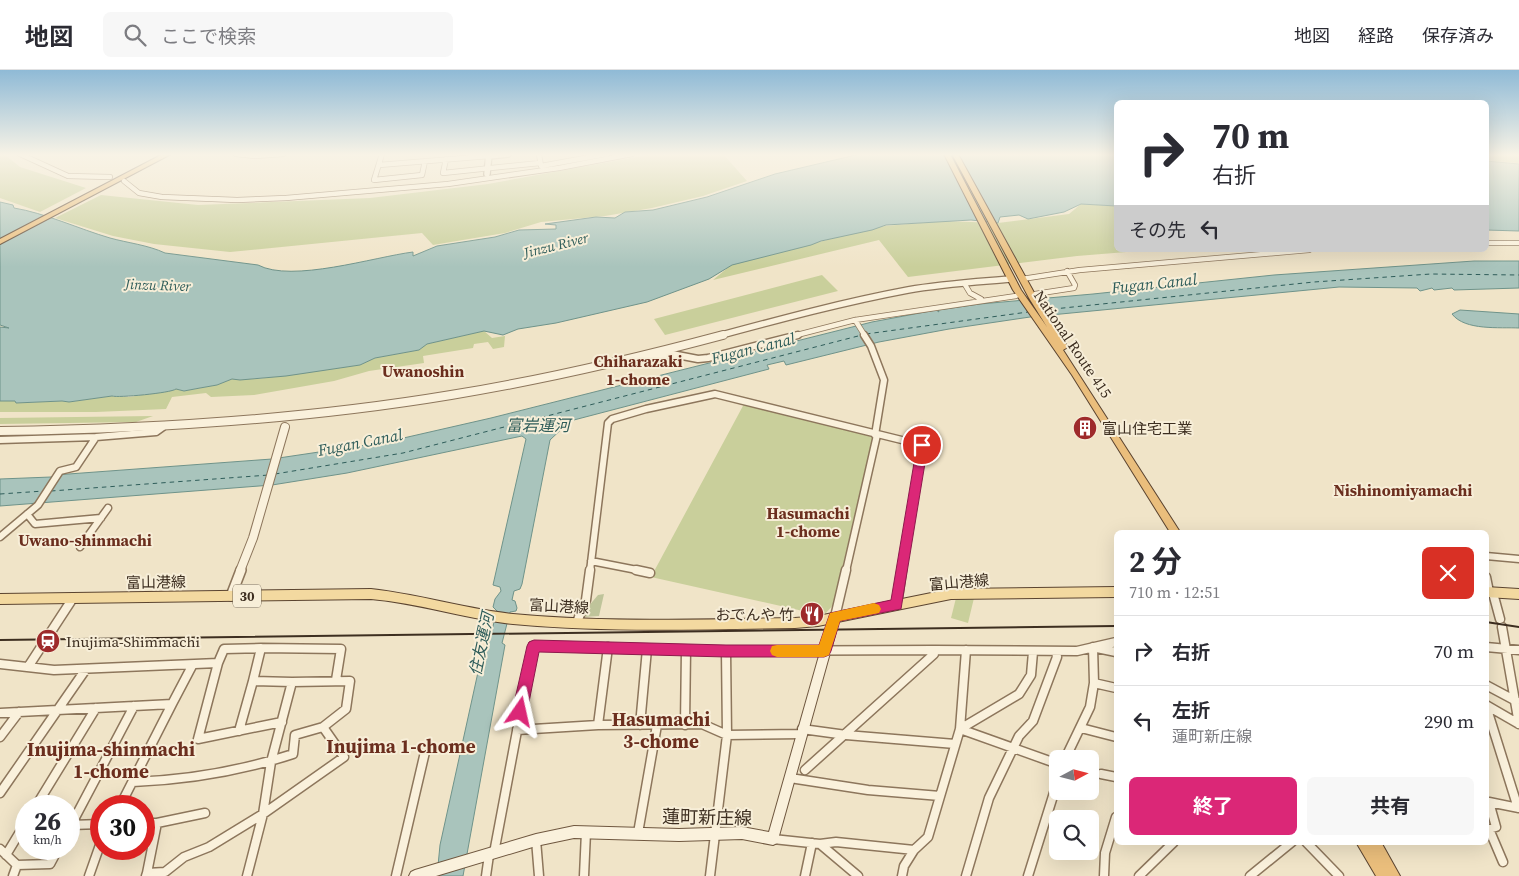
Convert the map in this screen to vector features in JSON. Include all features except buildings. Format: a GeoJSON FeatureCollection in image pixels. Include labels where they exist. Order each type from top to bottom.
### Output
{"type":"FeatureCollection","features":[{"type":"Feature","properties":{"kind":"highway"},"geometry":{"type":"LineString","coordinates":[[0,237],[91,192]]}},
{"type":"Feature","properties":{"kind":"highway"},"geometry":{"type":"LineString","coordinates":[[0,242],[92,192]]}},
{"type":"Feature","properties":{"kind":"highway","name":"National Route 415"},"geometry":{"type":"LineString","coordinates":[[966,192],[1010,277],[1026,296],[1174,530]]}},
{"type":"Feature","properties":{"kind":"highway","name":"National Route 415"},"geometry":{"type":"LineString","coordinates":[[975,192],[1021,276],[1026,296]]}},
{"type":"Feature","properties":{"kind":"highway","name":"National Route 415"},"geometry":{"type":"LineString","coordinates":[[1040,318],[1181,530]]}},
{"type":"Feature","properties":{"kind":"highway"},"geometry":{"type":"LineString","coordinates":[[1365,845],[1384,876]]}},
{"type":"Feature","properties":{"kind":"highway"},"geometry":{"type":"LineString","coordinates":[[1375,845],[1393,876]]}},
{"type":"Feature","properties":{"kind":"main road","name":"富山港線"},"geometry":{"type":"LineString","coordinates":[[0,599],[388,595],[425,601],[491,616],[515,619],[643,624],[795,623],[951,594],[1114,592]]}},
{"type":"Feature","properties":{"kind":"main road"},"geometry":{"type":"LineString","coordinates":[[1489,592],[1519,594]]}},
{"type":"Feature","properties":{"kind":"main road"},"geometry":{"type":"LineString","coordinates":[[773,839],[835,617]]}},
{"type":"Feature","properties":{"kind":"main road","name":"蓮町新庄線"},"geometry":{"type":"LineString","coordinates":[[420,875],[556,834],[586,832],[716,835],[742,833],[773,839]]}},
{"type":"Feature","properties":{"kind":"street"},"geometry":{"type":"LineString","coordinates":[[137,192],[218,200],[367,192]]}},
{"type":"Feature","properties":{"kind":"street"},"geometry":{"type":"LineString","coordinates":[[1489,243],[1519,243]]}},
{"type":"Feature","properties":{"kind":"street"},"geometry":{"type":"LineString","coordinates":[[1021,276],[1286,252]]}},
{"type":"Feature","properties":{"kind":"street"},"geometry":{"type":"LineString","coordinates":[[637,358],[672,354],[698,359],[708,358],[856,322],[982,300],[1026,296],[1074,288],[1075,285],[1067,271]]}},
{"type":"Feature","properties":{"kind":"street"},"geometry":{"type":"LineString","coordinates":[[0,431],[163,427],[260,420],[407,402],[521,383],[637,358],[752,327],[892,293],[1010,277]]}},
{"type":"Feature","properties":{"kind":"street"},"geometry":{"type":"LineString","coordinates":[[964,282],[970,293],[982,300]]}},
{"type":"Feature","properties":{"kind":"street"},"geometry":{"type":"LineString","coordinates":[[835,617],[876,435],[884,380],[871,346],[856,322]]}},
{"type":"Feature","properties":{"kind":"street"},"geometry":{"type":"LineString","coordinates":[[577,622],[586,600],[608,423],[612,419],[646,409],[715,394],[922,445],[897,605]]}},
{"type":"Feature","properties":{"kind":"street"},"geometry":{"type":"LineString","coordinates":[[0,440],[156,432],[163,427]]}},
{"type":"Feature","properties":{"kind":"street"},"geometry":{"type":"LineString","coordinates":[[231,596],[244,564],[285,427]]}},
{"type":"Feature","properties":{"kind":"street"},"geometry":{"type":"LineString","coordinates":[[0,537],[38,505],[60,471],[76,467],[96,436]]}},
{"type":"Feature","properties":{"kind":"street"},"geometry":{"type":"LineString","coordinates":[[80,546],[108,508]]}},
{"type":"Feature","properties":{"kind":"street"},"geometry":{"type":"LineString","coordinates":[[27,514],[35,524],[101,518]]}},
{"type":"Feature","properties":{"kind":"street"},"geometry":{"type":"LineString","coordinates":[[1489,556],[1519,558]]}},
{"type":"Feature","properties":{"kind":"street"},"geometry":{"type":"LineString","coordinates":[[591,561],[650,574]]}},
{"type":"Feature","properties":{"kind":"street"},"geometry":{"type":"LineString","coordinates":[[1489,592],[1501,623],[1517,701],[1519,724]]}},
{"type":"Feature","properties":{"kind":"street"},"geometry":{"type":"LineString","coordinates":[[28,668],[73,598]]}},
{"type":"Feature","properties":{"kind":"street"},"geometry":{"type":"LineString","coordinates":[[486,876],[534,646],[726,651],[966,650],[1033,652],[1093,648],[1114,643]]}},
{"type":"Feature","properties":{"kind":"street"},"geometry":{"type":"LineString","coordinates":[[598,725],[608,647]]}},
{"type":"Feature","properties":{"kind":"street"},"geometry":{"type":"LineString","coordinates":[[1489,647],[1505,647],[1519,650]]}},
{"type":"Feature","properties":{"kind":"street"},"geometry":{"type":"LineString","coordinates":[[239,732],[261,648]]}},
{"type":"Feature","properties":{"kind":"street"},"geometry":{"type":"LineString","coordinates":[[1093,648],[1114,652]]}},
{"type":"Feature","properties":{"kind":"street"},"geometry":{"type":"LineString","coordinates":[[1070,750],[1090,708],[1094,683],[1093,648]]}},
{"type":"Feature","properties":{"kind":"street"},"geometry":{"type":"LineString","coordinates":[[282,722],[198,739],[218,663],[224,649],[341,649],[336,680]]}},
{"type":"Feature","properties":{"kind":"street"},"geometry":{"type":"LineString","coordinates":[[640,724],[647,649]]}},
{"type":"Feature","properties":{"kind":"street"},"geometry":{"type":"LineString","coordinates":[[685,725],[686,650]]}},
{"type":"Feature","properties":{"kind":"street"},"geometry":{"type":"LineString","coordinates":[[805,770],[934,654],[934,650]]}},
{"type":"Feature","properties":{"kind":"street"},"geometry":{"type":"LineString","coordinates":[[902,876],[904,866],[914,850],[928,837],[960,729],[966,650]]}},
{"type":"Feature","properties":{"kind":"street"},"geometry":{"type":"LineString","coordinates":[[710,876],[727,735],[726,651]]}},
{"type":"Feature","properties":{"kind":"street"},"geometry":{"type":"LineString","coordinates":[[966,876],[989,798],[1019,736],[1032,721],[1045,692],[1057,657],[1056,651]]}},
{"type":"Feature","properties":{"kind":"street"},"geometry":{"type":"LineString","coordinates":[[960,729],[1019,694],[1031,675],[1033,652]]}},
{"type":"Feature","properties":{"kind":"street"},"geometry":{"type":"LineString","coordinates":[[0,664],[54,670],[192,666],[218,663]]}},
{"type":"Feature","properties":{"kind":"street"},"geometry":{"type":"LineString","coordinates":[[126,795],[192,666]]}},
{"type":"Feature","properties":{"kind":"street"},"geometry":{"type":"LineString","coordinates":[[0,793],[86,669]]}},
{"type":"Feature","properties":{"kind":"street"},"geometry":{"type":"LineString","coordinates":[[133,782],[168,781],[272,762],[293,754],[295,735],[323,727],[346,709],[350,680],[253,681]]}},
{"type":"Feature","properties":{"kind":"street"},"geometry":{"type":"LineString","coordinates":[[247,876],[263,814],[272,762],[292,682]]}},
{"type":"Feature","properties":{"kind":"street"},"geometry":{"type":"LineString","coordinates":[[1094,683],[1114,688]]}},
{"type":"Feature","properties":{"kind":"street"},"geometry":{"type":"LineString","coordinates":[[1489,687],[1517,701]]}},
{"type":"Feature","properties":{"kind":"street"},"geometry":{"type":"LineString","coordinates":[[0,713],[172,704]]}},
{"type":"Feature","properties":{"kind":"street"},"geometry":{"type":"LineString","coordinates":[[80,808],[134,706]]}},
{"type":"Feature","properties":{"kind":"street"},"geometry":{"type":"LineString","coordinates":[[1489,707],[1519,724]]}},
{"type":"Feature","properties":{"kind":"street"},"geometry":{"type":"LineString","coordinates":[[43,795],[96,708]]}},
{"type":"Feature","properties":{"kind":"street"},"geometry":{"type":"LineString","coordinates":[[0,738],[19,712]]}},
{"type":"Feature","properties":{"kind":"street"},"geometry":{"type":"LineString","coordinates":[[1489,714],[1519,808],[1489,802],[1496,827],[1489,829],[1503,862]]}},
{"type":"Feature","properties":{"kind":"street"},"geometry":{"type":"LineString","coordinates":[[517,730],[598,725],[702,724],[727,735],[802,732],[955,744]]}},
{"type":"Feature","properties":{"kind":"street"},"geometry":{"type":"LineString","coordinates":[[638,833],[657,725]]}},
{"type":"Feature","properties":{"kind":"street"},"geometry":{"type":"LineString","coordinates":[[205,813],[157,823],[147,875],[165,872],[184,857],[209,848],[263,814],[344,757],[323,727]]}},
{"type":"Feature","properties":{"kind":"street"},"geometry":{"type":"LineString","coordinates":[[1081,728],[1114,736]]}},
{"type":"Feature","properties":{"kind":"street"},"geometry":{"type":"LineString","coordinates":[[960,729],[1049,761]]}},
{"type":"Feature","properties":{"kind":"street"},"geometry":{"type":"LineString","coordinates":[[396,876],[425,752]]}},
{"type":"Feature","properties":{"kind":"street"},"geometry":{"type":"LineString","coordinates":[[1101,774],[1114,777]]}},
{"type":"Feature","properties":{"kind":"street"},"geometry":{"type":"LineString","coordinates":[[790,778],[868,790],[940,796]]}},
{"type":"Feature","properties":{"kind":"street"},"geometry":{"type":"LineString","coordinates":[[1028,876],[1052,800]]}},
{"type":"Feature","properties":{"kind":"street"},"geometry":{"type":"LineString","coordinates":[[1104,876],[1103,866],[1106,841],[1114,821]]}},
{"type":"Feature","properties":{"kind":"street"},"geometry":{"type":"LineString","coordinates":[[584,876],[586,832]]}},
{"type":"Feature","properties":{"kind":"street"},"geometry":{"type":"LineString","coordinates":[[15,836],[3,852],[16,865],[50,864],[52,860]]}},
{"type":"Feature","properties":{"kind":"street"},"geometry":{"type":"LineString","coordinates":[[773,839],[816,844],[836,842],[914,850]]}},
{"type":"Feature","properties":{"kind":"street"},"geometry":{"type":"LineString","coordinates":[[536,840],[539,876]]}},
{"type":"Feature","properties":{"kind":"street"},"geometry":{"type":"LineString","coordinates":[[804,876],[816,844]]}},
{"type":"Feature","properties":{"kind":"street"},"geometry":{"type":"LineString","coordinates":[[816,844],[858,876]]}},
{"type":"Feature","properties":{"kind":"street"},"geometry":{"type":"LineString","coordinates":[[1138,876],[1171,845]]}},
{"type":"Feature","properties":{"kind":"street"},"geometry":{"type":"LineString","coordinates":[[1250,876],[1288,845]]}},
{"type":"Feature","properties":{"kind":"street"},"geometry":{"type":"LineString","coordinates":[[1309,845],[1339,876]]}},
{"type":"Feature","properties":{"kind":"street"},"geometry":{"type":"LineString","coordinates":[[89,876],[95,860]]}},
{"type":"Feature","properties":{"kind":"street"},"geometry":{"type":"LineString","coordinates":[[13,876],[16,865]]}},
{"type":"Feature","properties":{"kind":"green space"},"geometry":{"type":"Polygon","coordinates":[[[0,192],[79,192],[40,212],[0,198],[0,192]]]}},
{"type":"Feature","properties":{"kind":"green space"},"geometry":{"type":"Polygon","coordinates":[[[424,192],[716,192],[652,208],[605,216],[541,222],[505,233],[433,245],[422,233],[230,252],[154,244],[113,236],[55,218],[101,195],[198,205],[370,198],[424,192]]]}},
{"type":"Feature","properties":{"kind":"green space"},"geometry":{"type":"Polygon","coordinates":[[[1081,204],[1114,206],[1114,252],[1126,252],[1077,256],[908,277],[879,240],[713,280],[731,265],[885,226],[944,221],[998,223],[1069,214],[1081,204]]]}},
{"type":"Feature","properties":{"kind":"green space"},"geometry":{"type":"Polygon","coordinates":[[[822,275],[838,291],[665,335],[654,319],[822,275]]]}},
{"type":"Feature","properties":{"kind":"green space"},"geometry":{"type":"Polygon","coordinates":[[[484,331],[492,338],[505,336],[504,347],[493,349],[488,342],[474,344],[473,348],[423,356],[424,363],[369,371],[334,381],[254,395],[211,397],[206,393],[172,397],[166,409],[96,412],[0,412],[0,401],[15,401],[17,403],[70,402],[112,396],[130,397],[176,389],[184,391],[217,385],[232,379],[257,379],[360,365],[375,358],[419,350],[427,344],[484,331]]]}},
{"type":"Feature","properties":{"kind":"green space"},"geometry":{"type":"Polygon","coordinates":[[[744,404],[873,436],[834,604],[826,613],[816,614],[814,611],[803,611],[651,577],[744,404]]]}},
{"type":"Feature","properties":{"kind":"green space"},"geometry":{"type":"Polygon","coordinates":[[[153,416],[136,422],[0,424],[0,418],[153,416]]]}},
{"type":"Feature","properties":{"kind":"green space"},"geometry":{"type":"Polygon","coordinates":[[[604,594],[599,616],[583,617],[582,614],[598,595],[604,594]]]}},
{"type":"Feature","properties":{"kind":"green space"},"geometry":{"type":"Polygon","coordinates":[[[956,598],[974,598],[968,623],[951,618],[956,598]]]}},
{"type":"Feature","properties":{"kind":"water","name":"Jinzu River"},"geometry":{"type":"Polygon","coordinates":[[[723,192],[1114,192],[1114,206],[1081,204],[1064,212],[1028,219],[1019,215],[1000,217],[998,223],[971,220],[886,225],[732,265],[709,279],[647,302],[556,323],[518,329],[503,335],[484,331],[427,344],[419,350],[375,358],[360,365],[286,376],[232,379],[217,385],[184,391],[176,389],[155,394],[112,396],[69,402],[16,403],[15,401],[0,401],[0,327],[9,328],[0,325],[0,202],[110,238],[165,253],[258,265],[273,270],[291,271],[334,267],[413,252],[413,256],[437,246],[495,237],[519,230],[556,229],[556,225],[545,224],[596,217],[615,218],[625,212],[653,210],[723,192]]]}},
{"type":"Feature","properties":{"kind":"water"},"geometry":{"type":"Polygon","coordinates":[[[1489,192],[1519,192],[1519,231],[1489,230],[1489,192]]]}},
{"type":"Feature","properties":{"kind":"water","name":"富岩運河"},"geometry":{"type":"Polygon","coordinates":[[[1474,261],[1519,261],[1519,288],[1454,290],[1452,288],[1434,290],[1432,288],[1420,291],[1417,288],[1339,287],[1030,317],[879,342],[786,365],[784,361],[767,365],[769,369],[570,421],[550,440],[522,584],[520,589],[514,591],[512,600],[515,601],[517,608],[516,611],[510,612],[502,643],[505,645],[463,876],[437,876],[440,845],[482,654],[488,645],[497,611],[493,607],[495,599],[501,591],[500,587],[493,585],[526,439],[522,436],[347,473],[272,485],[0,506],[0,479],[51,477],[55,475],[272,459],[386,442],[491,418],[872,322],[936,310],[939,312],[938,310],[980,304],[1274,275],[1474,261]]]}},
{"type":"Feature","properties":{"kind":"water"},"geometry":{"type":"Polygon","coordinates":[[[1460,310],[1519,314],[1519,328],[1474,326],[1465,323],[1452,314],[1460,310]]]}},
{"type":"Feature","properties":{"kind":"ferry route"},"geometry":{"type":"LineString","coordinates":[[1044,310],[1314,282],[1431,274],[1519,275]]}},
{"type":"Feature","properties":{"kind":"ferry route"},"geometry":{"type":"LineString","coordinates":[[866,334],[1028,312]]}},
{"type":"Feature","properties":{"kind":"ferry route"},"geometry":{"type":"LineString","coordinates":[[275,474],[403,453],[862,335]]}},
{"type":"Feature","properties":{"kind":"ferry route"},"geometry":{"type":"LineString","coordinates":[[51,491],[269,475]]}},
{"type":"Feature","properties":{"kind":"ferry route"},"geometry":{"type":"LineString","coordinates":[[0,494],[44,491]]}},
{"type":"Feature","properties":{"kind":"tram line"},"geometry":{"type":"LineString","coordinates":[[1489,622],[1519,627]]}},
{"type":"Feature","properties":{"kind":"tram line"},"geometry":{"type":"LineString","coordinates":[[0,640],[1114,626]]}},
{"type":"Feature","properties":{"kind":"slow traffic"},"geometry":{"type":"LineString","coordinates":[[777,651],[824,651],[835,617],[874,609]]}},
{"type":"Feature","properties":{"kind":"place","name":"富山住宅工業"},"geometry":{"type":"Point","coordinates":[1085,428]}},
{"type":"Feature","properties":{"kind":"place","name":"おでんや 竹"},"geometry":{"type":"Point","coordinates":[812,614]}},
{"type":"Feature","properties":{"kind":"place","name":"Inujima-Shimmachi"},"geometry":{"type":"Point","coordinates":[48,641]}},
{"type":"Feature","properties":{"kind":"district","name":"Chiharazaki 1-chome"},"geometry":{"type":"Point","coordinates":[638,370]}},
{"type":"Feature","properties":{"kind":"district","name":"Uwanoshin"},"geometry":{"type":"Point","coordinates":[423,371]}},
{"type":"Feature","properties":{"kind":"district","name":"Nishinomiyamachi"},"geometry":{"type":"Point","coordinates":[1403,490]}},
{"type":"Feature","properties":{"kind":"district","name":"Hasumachi 1-chome"},"geometry":{"type":"Point","coordinates":[808,522]}},
{"type":"Feature","properties":{"kind":"district","name":"Uwano-shinmachi"},"geometry":{"type":"Point","coordinates":[85,540]}},
{"type":"Feature","properties":{"kind":"district","name":"Hasumachi 3-chome"},"geometry":{"type":"Point","coordinates":[661,730]}},
{"type":"Feature","properties":{"kind":"district","name":"Inujima 1-chome"},"geometry":{"type":"Point","coordinates":[401,746]}},
{"type":"Feature","properties":{"kind":"district","name":"Inujima-shinmachi 1-chome"},"geometry":{"type":"Point","coordinates":[111,760]}},
{"type":"Feature","properties":{"kind":"route"},"geometry":{"type":"LineString","coordinates":[[520,712],[534,646],[726,651],[824,651],[835,617],[897,605],[922,445]]}},
{"type":"Feature","properties":{"kind":"water label","name":"Fugan Canal"},"geometry":{"type":"Point","coordinates":[1154,283]}},
{"type":"Feature","properties":{"kind":"water label","name":"Fugan Canal"},"geometry":{"type":"Point","coordinates":[753,348]}},
{"type":"Feature","properties":{"kind":"water label","name":"Fugan Canal"},"geometry":{"type":"Point","coordinates":[360,442]}},
{"type":"Feature","properties":{"kind":"water label","name":"住友運河"},"geometry":{"type":"Point","coordinates":[481,644]}}]}
